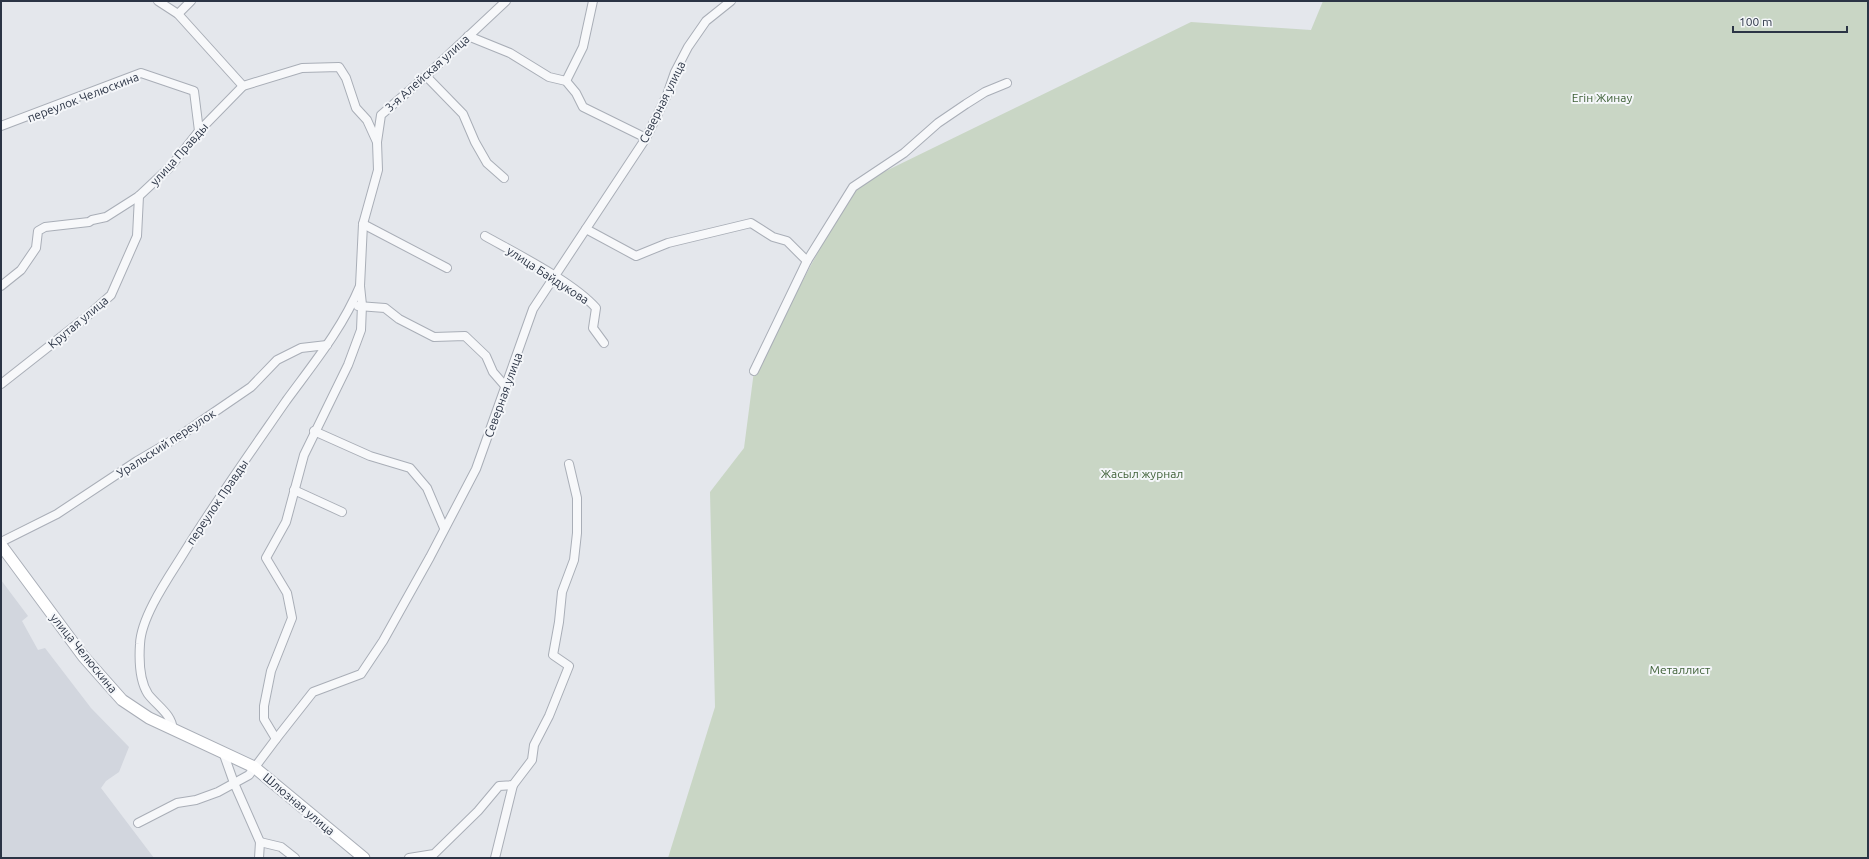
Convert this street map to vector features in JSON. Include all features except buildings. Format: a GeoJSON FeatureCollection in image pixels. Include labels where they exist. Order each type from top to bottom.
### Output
{"type":"FeatureCollection","features":[{"type":"Feature","properties":{"kind":"main road","name":"улица Челюскина"},"geometry":{"type":"LineString","coordinates":[[1,544],[102,678],[122,700],[149,718],[254,767]]}},
{"type":"Feature","properties":{"kind":"main road","name":"Шлюзная улица"},"geometry":{"type":"LineString","coordinates":[[254,767],[364,858]]}},
{"type":"Feature","properties":{"kind":"street"},"geometry":{"type":"LineString","coordinates":[[158,1],[178,14],[243,86],[302,68],[339,67],[346,78],[356,108],[367,120],[377,142],[378,170],[363,224],[360,286],[362,306],[361,330],[350,358],[314,431],[304,455],[286,522],[266,558],[287,594],[292,618],[271,671],[264,706],[264,719],[276,739]]}},
{"type":"Feature","properties":{"kind":"street"},"geometry":{"type":"LineString","coordinates":[[178,14],[190,1]]}},
{"type":"Feature","properties":{"kind":"street","name":"3-я Алейская улица"},"geometry":{"type":"LineString","coordinates":[[377,142],[381,115],[426,76],[506,1]]}},
{"type":"Feature","properties":{"kind":"street"},"geometry":{"type":"LineString","coordinates":[[566,81],[583,47],[593,1]]}},
{"type":"Feature","properties":{"kind":"street","name":"Северная улица"},"geometry":{"type":"LineString","coordinates":[[254,767],[313,692],[361,674],[383,642],[476,468],[533,309],[646,138],[667,94],[675,72],[688,47],[706,22],[731,1]]}},
{"type":"Feature","properties":{"kind":"street"},"geometry":{"type":"LineString","coordinates":[[468,36],[510,54],[549,77],[566,81],[576,93],[583,107],[646,138]]}},
{"type":"Feature","properties":{"kind":"street","name":"переулок Челюскина"},"geometry":{"type":"LineString","coordinates":[[1,126],[142,73],[194,90],[199,131]]}},
{"type":"Feature","properties":{"kind":"street"},"geometry":{"type":"LineString","coordinates":[[426,76],[463,114],[475,142],[487,163],[504,178]]}},
{"type":"Feature","properties":{"kind":"street"},"geometry":{"type":"LineString","coordinates":[[754,371],[807,261],[853,187],[904,153],[938,123],[966,104],[985,92],[1007,83]]}},
{"type":"Feature","properties":{"kind":"street","name":"улица Правды"},"geometry":{"type":"LineString","coordinates":[[1,286],[21,270],[36,248],[38,231],[45,227],[89,222],[106,217],[139,196],[171,166],[199,131],[243,86]]}},
{"type":"Feature","properties":{"kind":"street","name":"Крутая улица"},"geometry":{"type":"LineString","coordinates":[[1,384],[85,318],[111,295],[137,236],[139,196]]}},
{"type":"Feature","properties":{"kind":"street"},"geometry":{"type":"LineString","coordinates":[[586,229],[636,256],[668,243],[751,223],[773,237],[787,241],[807,261]]}},
{"type":"Feature","properties":{"kind":"street"},"geometry":{"type":"LineString","coordinates":[[363,224],[447,268]]}},
{"type":"Feature","properties":{"kind":"street","name":"улица Байдукова"},"geometry":{"type":"LineString","coordinates":[[485,236],[555,277],[589,300],[596,308],[593,328],[604,343]]}},
{"type":"Feature","properties":{"kind":"street","name":"переулок Правды"},"geometry":{"type":"LineString","coordinates":[[173,730],[173,722],[148,693],[140,669],[140,642],[143,627],[161,588],[213,506],[327,345],[352,306],[360,286]]}},
{"type":"Feature","properties":{"kind":"street"},"geometry":{"type":"LineString","coordinates":[[352,306],[385,308],[399,319],[434,337],[465,336],[486,356],[493,372],[506,387]]}},
{"type":"Feature","properties":{"kind":"street","name":"Уральский переулок"},"geometry":{"type":"LineString","coordinates":[[1,544],[57,514],[137,461],[178,437],[251,387],[277,360],[301,348],[327,345]]}},
{"type":"Feature","properties":{"kind":"street"},"geometry":{"type":"LineString","coordinates":[[314,431],[370,456],[410,468],[427,488],[444,528]]}},
{"type":"Feature","properties":{"kind":"street"},"geometry":{"type":"LineString","coordinates":[[496,858],[513,785],[532,760],[534,745],[549,716],[569,666],[553,654],[562,592],[574,560],[577,533],[578,498],[569,464]]}},
{"type":"Feature","properties":{"kind":"street"},"geometry":{"type":"LineString","coordinates":[[294,490],[342,512]]}},
{"type":"Feature","properties":{"kind":"street"},"geometry":{"type":"LineString","coordinates":[[223,752],[234,783],[260,842],[260,858]]}},
{"type":"Feature","properties":{"kind":"street","name":"Шлюзная улица"},"geometry":{"type":"LineString","coordinates":[[138,823],[177,803],[196,800],[218,792],[249,775],[254,767]]}},
{"type":"Feature","properties":{"kind":"street"},"geometry":{"type":"LineString","coordinates":[[409,858],[434,854],[478,811],[498,786],[513,785]]}},
{"type":"Feature","properties":{"kind":"street"},"geometry":{"type":"LineString","coordinates":[[260,842],[281,847],[295,858]]}},
{"type":"Feature","properties":{"kind":"shaded area"},"geometry":{"type":"Polygon","coordinates":[[[1,580],[28,616],[22,621],[38,650],[45,648],[91,708],[129,747],[119,772],[106,781],[101,788],[154,858],[1,858],[1,580]]]}},
{"type":"Feature","properties":{"kind":"green space","name":"Жасыл журнал"},"geometry":{"type":"Polygon","coordinates":[[[1323,1],[1868,1],[1868,858],[668,858],[715,707],[710,492],[744,448],[754,371],[853,187],[1191,22],[1311,30],[1323,1]]]}},
{"type":"Feature","properties":{"kind":"park label","name":"Егін Жинау"},"geometry":{"type":"Point","coordinates":[1602,97]}},
{"type":"Feature","properties":{"kind":"park label","name":"Металлист"},"geometry":{"type":"Point","coordinates":[1680,669]}}]}
